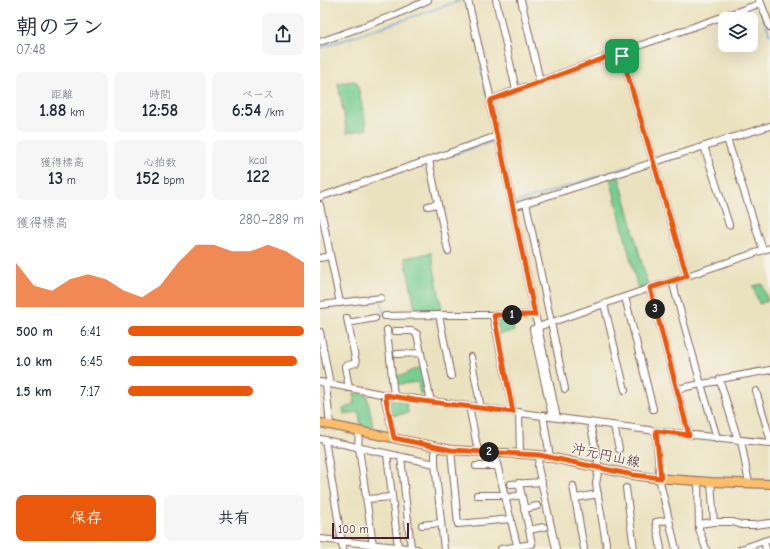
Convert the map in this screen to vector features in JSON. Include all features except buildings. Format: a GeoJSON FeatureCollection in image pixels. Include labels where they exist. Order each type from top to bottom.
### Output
{"type":"FeatureCollection","features":[{"type":"Feature","properties":{"kind":"main road","name":"沖元円山線"},"geometry":{"type":"LineString","coordinates":[[320,423],[359,434],[394,438],[451,452],[478,451],[495,454],[520,454],[550,457],[599,469],[660,480],[712,484],[770,484]]}},
{"type":"Feature","properties":{"kind":"street"},"geometry":{"type":"LineString","coordinates":[[320,42],[395,15],[428,0]]}},
{"type":"Feature","properties":{"kind":"street"},"geometry":{"type":"LineString","coordinates":[[468,0],[489,98],[491,100],[490,104],[499,140],[538,327]]}},
{"type":"Feature","properties":{"kind":"street"},"geometry":{"type":"LineString","coordinates":[[496,0],[516,90]]}},
{"type":"Feature","properties":{"kind":"street"},"geometry":{"type":"LineString","coordinates":[[521,0],[540,81]]}},
{"type":"Feature","properties":{"kind":"street"},"geometry":{"type":"LineString","coordinates":[[491,100],[759,3],[770,27]]}},
{"type":"Feature","properties":{"kind":"street"},"geometry":{"type":"LineString","coordinates":[[621,54],[687,276]]}},
{"type":"Feature","properties":{"kind":"street"},"geometry":{"type":"LineString","coordinates":[[513,207],[652,161],[770,126]]}},
{"type":"Feature","properties":{"kind":"street"},"geometry":{"type":"LineString","coordinates":[[320,197],[430,162],[497,136]]}},
{"type":"Feature","properties":{"kind":"street"},"geometry":{"type":"LineString","coordinates":[[727,139],[763,250]]}},
{"type":"Feature","properties":{"kind":"street"},"geometry":{"type":"LineString","coordinates":[[704,146],[729,225]]}},
{"type":"Feature","properties":{"kind":"street"},"geometry":{"type":"LineString","coordinates":[[430,162],[448,251]]}},
{"type":"Feature","properties":{"kind":"street"},"geometry":{"type":"LineString","coordinates":[[526,202],[565,389]]}},
{"type":"Feature","properties":{"kind":"street"},"geometry":{"type":"LineString","coordinates":[[428,206],[438,204]]}},
{"type":"Feature","properties":{"kind":"street"},"geometry":{"type":"LineString","coordinates":[[320,205],[340,303]]}},
{"type":"Feature","properties":{"kind":"street"},"geometry":{"type":"LineString","coordinates":[[554,417],[533,329],[551,320],[604,304],[770,248]]}},
{"type":"Feature","properties":{"kind":"street"},"geometry":{"type":"LineString","coordinates":[[320,258],[330,256]]}},
{"type":"Feature","properties":{"kind":"street"},"geometry":{"type":"LineString","coordinates":[[672,281],[717,438]]}},
{"type":"Feature","properties":{"kind":"street"},"geometry":{"type":"LineString","coordinates":[[650,288],[689,435]]}},
{"type":"Feature","properties":{"kind":"street"},"geometry":{"type":"LineString","coordinates":[[625,297],[652,409]]}},
{"type":"Feature","properties":{"kind":"street"},"geometry":{"type":"LineString","coordinates":[[320,305],[381,298]]}},
{"type":"Feature","properties":{"kind":"street"},"geometry":{"type":"LineString","coordinates":[[604,304],[625,390]]}},
{"type":"Feature","properties":{"kind":"street"},"geometry":{"type":"LineString","coordinates":[[385,316],[494,317],[535,315]]}},
{"type":"Feature","properties":{"kind":"street"},"geometry":{"type":"LineString","coordinates":[[439,316],[451,376]]}},
{"type":"Feature","properties":{"kind":"street"},"geometry":{"type":"LineString","coordinates":[[494,317],[517,413],[520,454]]}},
{"type":"Feature","properties":{"kind":"street"},"geometry":{"type":"LineString","coordinates":[[349,388],[345,366],[356,363],[348,320],[375,318]]}},
{"type":"Feature","properties":{"kind":"street"},"geometry":{"type":"LineString","coordinates":[[386,330],[394,396]]}},
{"type":"Feature","properties":{"kind":"street"},"geometry":{"type":"LineString","coordinates":[[396,332],[412,331],[417,334],[431,402]]}},
{"type":"Feature","properties":{"kind":"street"},"geometry":{"type":"LineString","coordinates":[[320,332],[330,425]]}},
{"type":"Feature","properties":{"kind":"street"},"geometry":{"type":"LineString","coordinates":[[397,354],[421,354]]}},
{"type":"Feature","properties":{"kind":"street"},"geometry":{"type":"LineString","coordinates":[[471,356],[481,408]]}},
{"type":"Feature","properties":{"kind":"street"},"geometry":{"type":"LineString","coordinates":[[677,389],[770,370]]}},
{"type":"Feature","properties":{"kind":"street"},"geometry":{"type":"LineString","coordinates":[[720,381],[739,440],[749,484]]}},
{"type":"Feature","properties":{"kind":"street"},"geometry":{"type":"LineString","coordinates":[[326,385],[349,388],[386,397],[394,396],[469,408],[481,408],[543,417],[554,417],[614,427],[770,443]]}},
{"type":"Feature","properties":{"kind":"street"},"geometry":{"type":"LineString","coordinates":[[756,391],[770,438]]}},
{"type":"Feature","properties":{"kind":"street"},"geometry":{"type":"LineString","coordinates":[[386,397],[394,438]]}},
{"type":"Feature","properties":{"kind":"street"},"geometry":{"type":"LineString","coordinates":[[469,408],[478,451]]}},
{"type":"Feature","properties":{"kind":"street"},"geometry":{"type":"LineString","coordinates":[[543,417],[550,457]]}},
{"type":"Feature","properties":{"kind":"street"},"geometry":{"type":"LineString","coordinates":[[590,423],[599,469],[596,484],[607,549]]}},
{"type":"Feature","properties":{"kind":"street"},"geometry":{"type":"LineString","coordinates":[[614,427],[619,449]]}},
{"type":"Feature","properties":{"kind":"street"},"geometry":{"type":"LineString","coordinates":[[656,432],[660,480],[676,549]]}},
{"type":"Feature","properties":{"kind":"street"},"geometry":{"type":"LineString","coordinates":[[359,434],[358,446],[373,545]]}},
{"type":"Feature","properties":{"kind":"street"},"geometry":{"type":"LineString","coordinates":[[343,549],[322,440],[358,446],[400,457],[435,463]]}},
{"type":"Feature","properties":{"kind":"street"},"geometry":{"type":"LineString","coordinates":[[435,449],[435,463],[444,549]]}},
{"type":"Feature","properties":{"kind":"street"},"geometry":{"type":"LineString","coordinates":[[451,452],[458,524],[511,519]]}},
{"type":"Feature","properties":{"kind":"street"},"geometry":{"type":"LineString","coordinates":[[387,454],[398,548]]}},
{"type":"Feature","properties":{"kind":"street"},"geometry":{"type":"LineString","coordinates":[[495,454],[519,547]]}},
{"type":"Feature","properties":{"kind":"street"},"geometry":{"type":"LineString","coordinates":[[320,538],[342,542],[414,549],[400,457]]}},
{"type":"Feature","properties":{"kind":"street"},"geometry":{"type":"LineString","coordinates":[[538,457],[556,549]]}},
{"type":"Feature","properties":{"kind":"street"},"geometry":{"type":"LineString","coordinates":[[476,466],[497,466]]}},
{"type":"Feature","properties":{"kind":"street"},"geometry":{"type":"LineString","coordinates":[[511,484],[542,482]]}},
{"type":"Feature","properties":{"kind":"street"},"geometry":{"type":"LineString","coordinates":[[501,549],[532,544],[519,483]]}},
{"type":"Feature","properties":{"kind":"street"},"geometry":{"type":"LineString","coordinates":[[698,483],[699,529],[706,549]]}},
{"type":"Feature","properties":{"kind":"street"},"geometry":{"type":"LineString","coordinates":[[712,484],[714,522]]}},
{"type":"Feature","properties":{"kind":"street"},"geometry":{"type":"LineString","coordinates":[[573,486],[584,549]]}},
{"type":"Feature","properties":{"kind":"street"},"geometry":{"type":"LineString","coordinates":[[626,488],[634,549]]}},
{"type":"Feature","properties":{"kind":"street"},"geometry":{"type":"LineString","coordinates":[[576,498],[598,494]]}},
{"type":"Feature","properties":{"kind":"street"},"geometry":{"type":"LineString","coordinates":[[477,496],[507,497],[521,495]]}},
{"type":"Feature","properties":{"kind":"street"},"geometry":{"type":"LineString","coordinates":[[367,499],[392,497]]}},
{"type":"Feature","properties":{"kind":"street"},"geometry":{"type":"LineString","coordinates":[[524,509],[537,506]]}},
{"type":"Feature","properties":{"kind":"street"},"geometry":{"type":"LineString","coordinates":[[661,549],[656,522],[669,520]]}},
{"type":"Feature","properties":{"kind":"street"},"geometry":{"type":"LineString","coordinates":[[699,524],[714,522],[733,522],[754,525],[770,523]]}},
{"type":"Feature","properties":{"kind":"street"},"geometry":{"type":"LineString","coordinates":[[422,525],[441,523]]}},
{"type":"Feature","properties":{"kind":"street"},"geometry":{"type":"LineString","coordinates":[[529,530],[544,527]]}},
{"type":"Feature","properties":{"kind":"street"},"geometry":{"type":"LineString","coordinates":[[741,549],[767,540],[766,549]]}},
{"type":"Feature","properties":{"kind":"green space"},"geometry":{"type":"Polygon","coordinates":[[[357,82],[367,129],[347,133],[338,83],[357,82]]]}},
{"type":"Feature","properties":{"kind":"green space"},"geometry":{"type":"Polygon","coordinates":[[[619,176],[648,286],[638,289],[610,178],[619,176]]]}},
{"type":"Feature","properties":{"kind":"green space"},"geometry":{"type":"Polygon","coordinates":[[[431,253],[442,309],[416,314],[405,258],[431,253]]]}},
{"type":"Feature","properties":{"kind":"green space"},"geometry":{"type":"Polygon","coordinates":[[[762,284],[768,301],[759,304],[753,286],[762,284]]]}},
{"type":"Feature","properties":{"kind":"green space"},"geometry":{"type":"Polygon","coordinates":[[[496,319],[512,319],[514,331],[499,334],[496,319]]]}},
{"type":"Feature","properties":{"kind":"green space"},"geometry":{"type":"Polygon","coordinates":[[[421,367],[428,391],[420,394],[418,382],[393,385],[392,376],[403,375],[421,367]]]}},
{"type":"Feature","properties":{"kind":"green space"},"geometry":{"type":"Polygon","coordinates":[[[354,393],[367,395],[374,432],[361,429],[359,412],[344,414],[343,409],[352,405],[354,393]]]}},
{"type":"Feature","properties":{"kind":"green space"},"geometry":{"type":"Polygon","coordinates":[[[387,399],[406,402],[408,413],[391,416],[387,399]]]}},
{"type":"Feature","properties":{"kind":"waterway"},"geometry":{"type":"LineString","coordinates":[[320,48],[462,0]]}},
{"type":"Feature","properties":{"kind":"waterway"},"geometry":{"type":"LineString","coordinates":[[759,7],[770,35]]}},
{"type":"Feature","properties":{"kind":"waterway"},"geometry":{"type":"LineString","coordinates":[[481,68],[487,97]]}},
{"type":"Feature","properties":{"kind":"waterway"},"geometry":{"type":"LineString","coordinates":[[452,155],[494,141]]}},
{"type":"Feature","properties":{"kind":"waterway"},"geometry":{"type":"LineString","coordinates":[[497,144],[500,159]]}},
{"type":"Feature","properties":{"kind":"waterway"},"geometry":{"type":"LineString","coordinates":[[515,203],[634,165]]}},
{"type":"Feature","properties":{"kind":"waterway"},"geometry":{"type":"LineString","coordinates":[[381,301],[384,315]]}},
{"type":"Feature","properties":{"kind":"waterway"},"geometry":{"type":"LineString","coordinates":[[498,456],[500,464]]}},
{"type":"Feature","properties":{"kind":"waterway"},"geometry":{"type":"LineString","coordinates":[[663,481],[669,506]]}},
{"type":"Feature","properties":{"kind":"route"},"geometry":{"type":"LineString","coordinates":[[621,52],[622,56],[687,276],[650,288],[689,435],[656,431],[655,433],[661,478],[633,475],[539,455],[451,450],[394,438],[386,395],[414,400],[513,412],[494,315],[535,315],[499,140],[490,104],[491,100],[621,52]]}}]}
